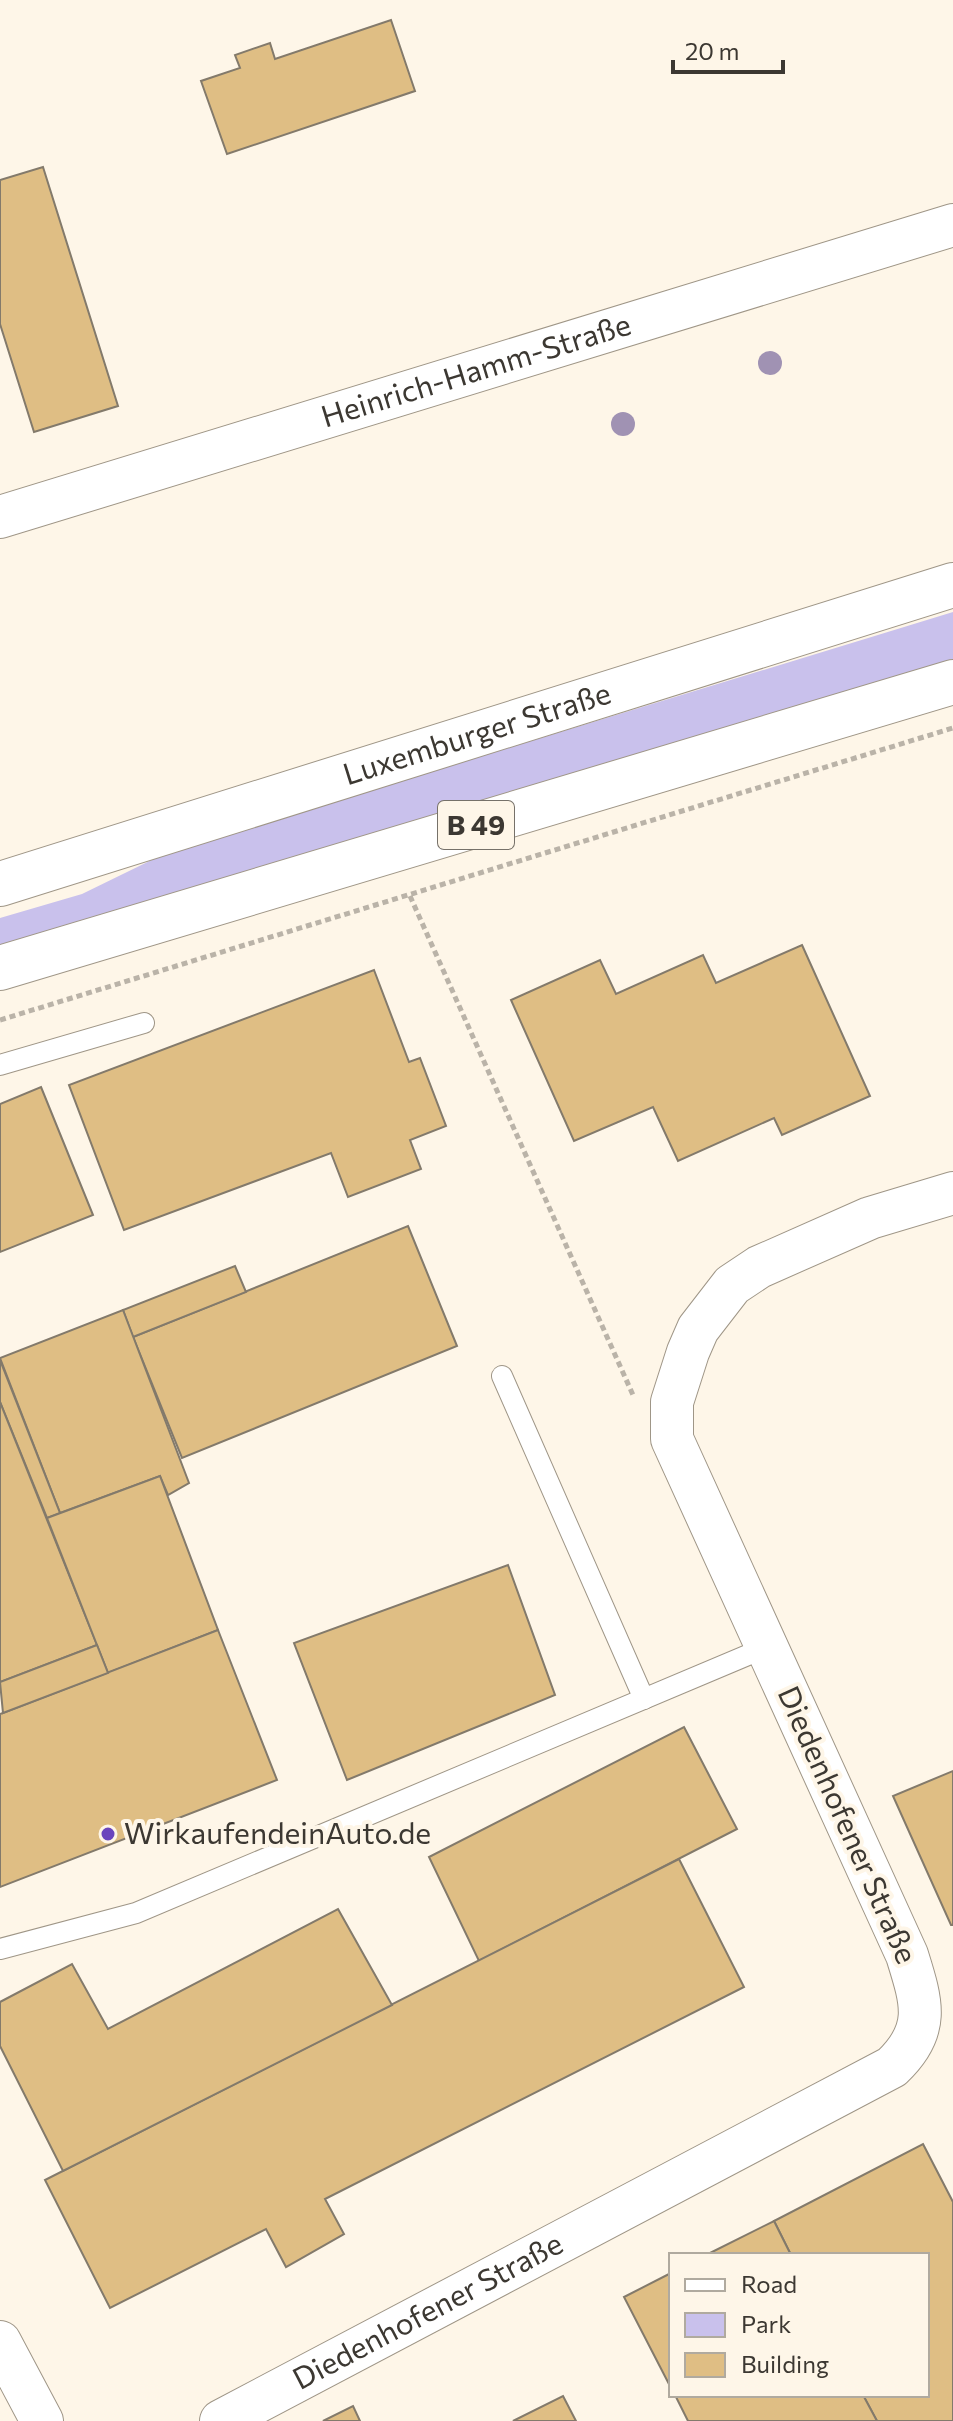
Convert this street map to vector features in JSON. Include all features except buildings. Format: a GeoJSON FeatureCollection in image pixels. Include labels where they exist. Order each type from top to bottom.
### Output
{"type":"FeatureCollection","features":[{"type":"Feature","properties":{"kind":"main road","name":"Luxemburger Straße"},"geometry":{"type":"LineString","coordinates":[[0,884],[953,585]]}},
{"type":"Feature","properties":{"kind":"main road","name":"B 49"},"geometry":{"type":"LineString","coordinates":[[0,968],[953,682]]}},
{"type":"Feature","properties":{"kind":"street","name":"Heinrich-Hamm-Straße"},"geometry":{"type":"LineString","coordinates":[[0,517],[953,225]]}},
{"type":"Feature","properties":{"kind":"street","name":"Diedenhofener Straße"},"geometry":{"type":"LineString","coordinates":[[221,2421],[892,2067],[909,2051],[919,2031],[920,2012],[907,1955],[672,1439],[672,1402],[698,1329],[732,1285],[759,1267],[870,1218],[953,1193]]}},
{"type":"Feature","properties":{"kind":"street"},"geometry":{"type":"LineString","coordinates":[[0,2342],[42,2421]]}},
{"type":"Feature","properties":{"kind":"lane"},"geometry":{"type":"LineString","coordinates":[[0,1065],[144,1023]]}},
{"type":"Feature","properties":{"kind":"lane"},"geometry":{"type":"LineString","coordinates":[[502,1376],[644,1699]]}},
{"type":"Feature","properties":{"kind":"lane"},"geometry":{"type":"LineString","coordinates":[[0,1949],[136,1913],[767,1647]]}},
{"type":"Feature","properties":{"kind":"path"},"geometry":{"type":"LineString","coordinates":[[0,1020],[953,728]]}},
{"type":"Feature","properties":{"kind":"path"},"geometry":{"type":"LineString","coordinates":[[410,896],[648,1426],[672,1439]]}},
{"type":"Feature","properties":{"kind":"green space"},"geometry":{"type":"Polygon","coordinates":[[[953,612],[953,659],[0,948],[0,918],[82,894],[168,852],[953,612]]]}},
{"type":"Feature","properties":{"kind":"place","name":"WirkaufendeinAuto.de"},"geometry":{"type":"Point","coordinates":[108,1834]}}]}
